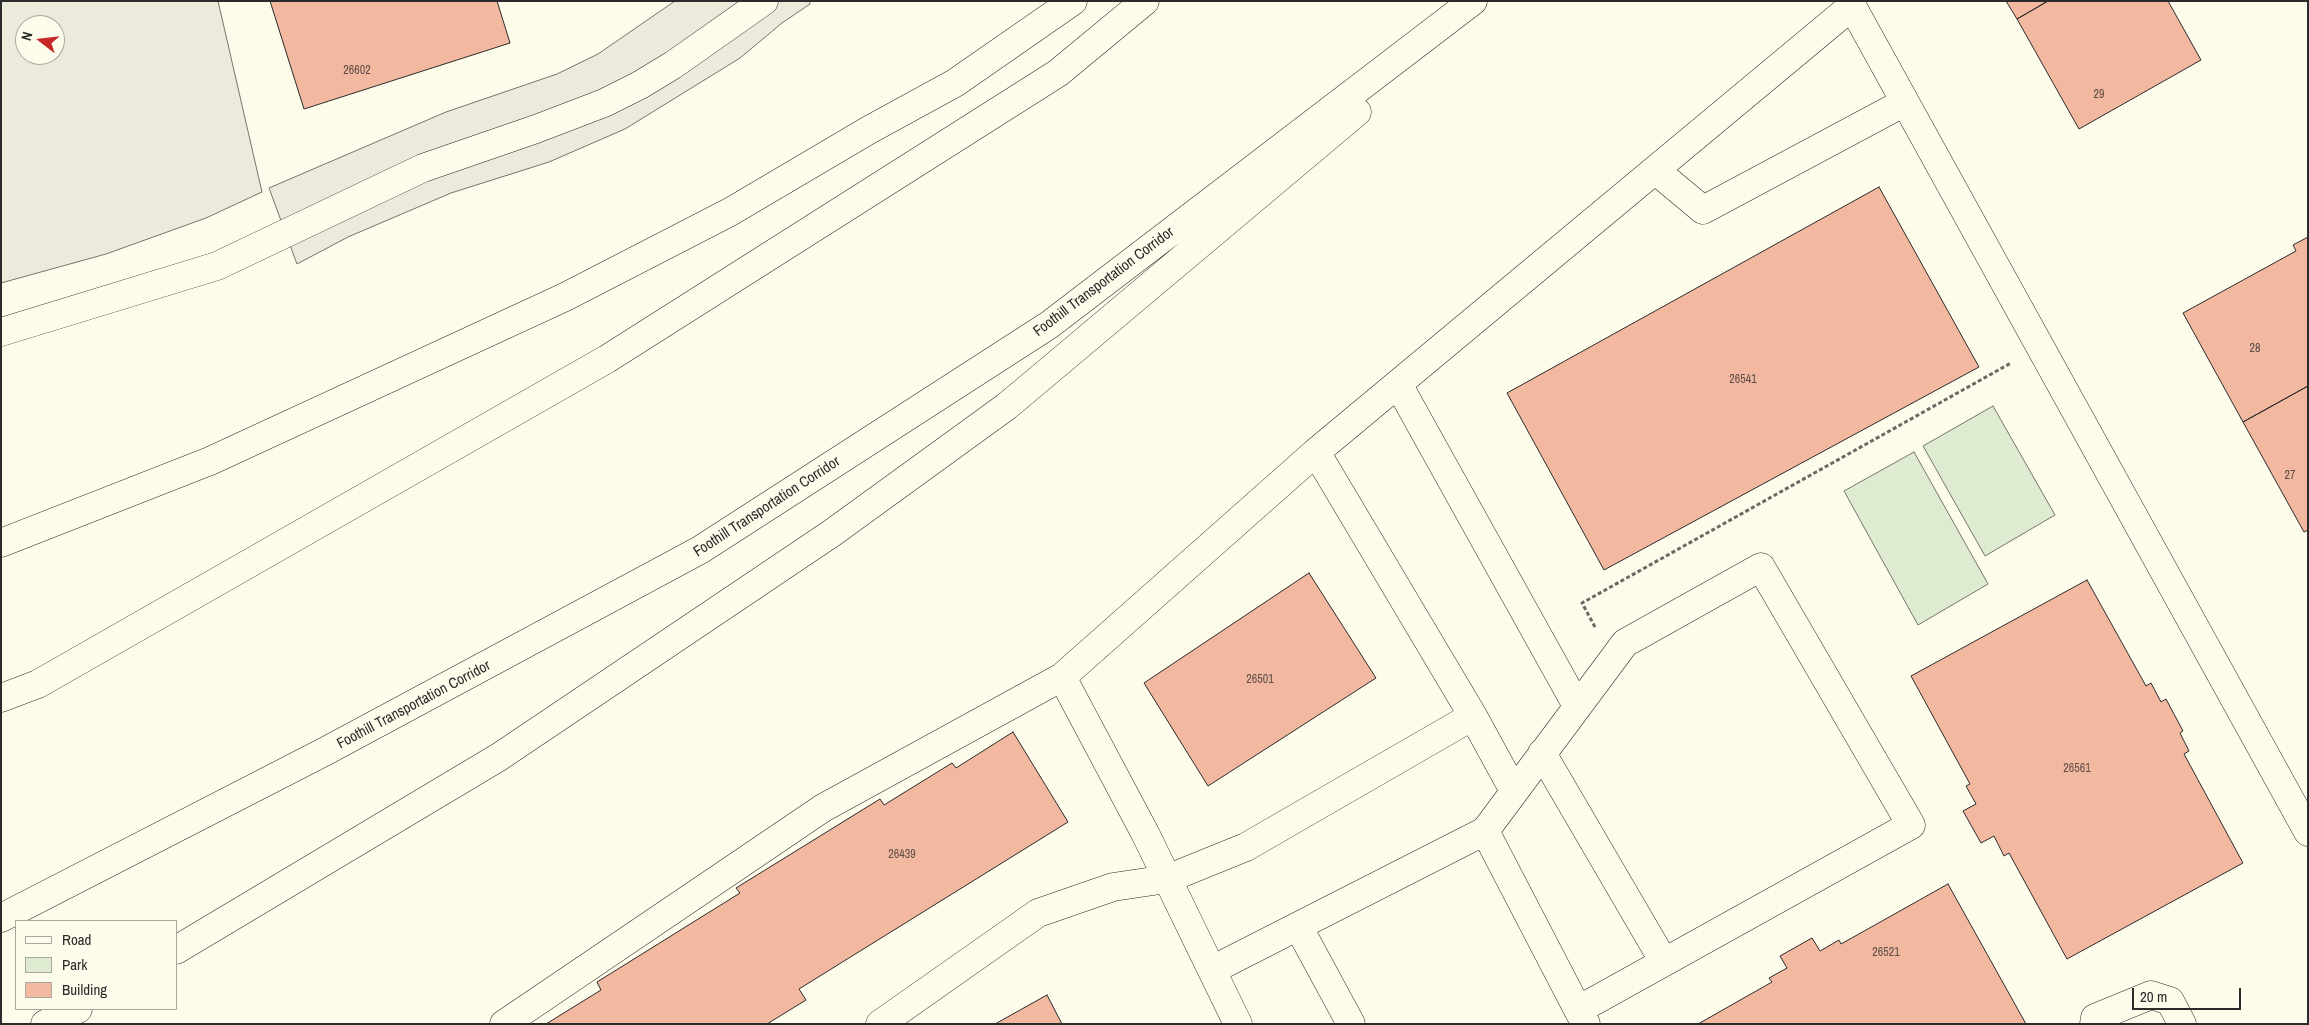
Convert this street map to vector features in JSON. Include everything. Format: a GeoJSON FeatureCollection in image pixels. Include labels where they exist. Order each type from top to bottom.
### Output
{"type":"FeatureCollection","features":[{"type":"Feature","properties":{"kind":"main road"},"geometry":{"type":"LineString","coordinates":[[1,332],[217,266],[423,168],[604,103],[640,85],[673,65],[764,1]]}},
{"type":"Feature","properties":{"kind":"main road"},"geometry":{"type":"LineString","coordinates":[[1,543],[210,461],[484,336],[573,293],[730,212],[860,135],[955,83],[1073,1]]}},
{"type":"Feature","properties":{"kind":"main road"},"geometry":{"type":"LineString","coordinates":[[1,698],[38,684],[607,359],[1058,73],[1145,1]]}},
{"type":"Feature","properties":{"kind":"main road","name":"Foothill Transportation Corridor"},"geometry":{"type":"LineString","coordinates":[[1,918],[324,752],[700,550],[1049,325],[1473,1]]}},
{"type":"Feature","properties":{"kind":"main road"},"geometry":{"type":"LineString","coordinates":[[178,949],[499,757],[848,521],[1007,406],[1489,1]]}},
{"type":"Feature","properties":{"kind":"main road"},"geometry":{"type":"LineString","coordinates":[[504,1024],[823,808],[1062,677],[1316,452],[1852,6],[2308,832]]}},
{"type":"Feature","properties":{"kind":"main road"},"geometry":{"type":"LineString","coordinates":[[1656,170],[1703,210],[1904,102]]}},
{"type":"Feature","properties":{"kind":"main road"},"geometry":{"type":"LineString","coordinates":[[1398,384],[1577,706]]}},
{"type":"Feature","properties":{"kind":"main road"},"geometry":{"type":"LineString","coordinates":[[1316,452],[1473,716],[1514,791]]}},
{"type":"Feature","properties":{"kind":"main road"},"geometry":{"type":"LineString","coordinates":[[1212,970],[1485,830],[1625,643],[1760,567],[1911,825],[1664,962],[1582,1017],[1485,830]]}},
{"type":"Feature","properties":{"kind":"main road"},"geometry":{"type":"LineString","coordinates":[[1062,677],[1167,880],[1238,1024]]}},
{"type":"Feature","properties":{"kind":"main road"},"geometry":{"type":"LineString","coordinates":[[880,1024],[1038,913],[1113,886],[1167,880],[1246,847],[1473,716]]}},
{"type":"Feature","properties":{"kind":"main road"},"geometry":{"type":"LineString","coordinates":[[1542,753],[1664,962]]}},
{"type":"Feature","properties":{"kind":"main road"},"geometry":{"type":"LineString","coordinates":[[1298,926],[1351,1024]]}},
{"type":"Feature","properties":{"kind":"main road"},"geometry":{"type":"LineString","coordinates":[[2094,1024],[2095,1018],[2151,995],[2170,1001],[2182,1024]]}},
{"type":"Feature","properties":{"kind":"main road"},"geometry":{"type":"LineString","coordinates":[[45,1024],[76,1010]]}},
{"type":"Feature","properties":{"kind":"path"},"geometry":{"type":"LineString","coordinates":[[1613,659],[1582,603],[2040,347]]}},
{"type":"Feature","properties":{"kind":"green space"},"geometry":{"type":"Polygon","coordinates":[[[1993,406],[2055,515],[1985,556],[1923,446],[1993,406]]]}},
{"type":"Feature","properties":{"kind":"green space"},"geometry":{"type":"Polygon","coordinates":[[[1914,452],[1988,584],[1918,625],[1844,491],[1914,452]]]}},
{"type":"Feature","properties":{"kind":"shaded area"},"geometry":{"type":"Polygon","coordinates":[[[1,1],[218,1],[262,192],[206,218],[106,254],[1,283],[1,1]]]}},
{"type":"Feature","properties":{"kind":"shaded area"},"geometry":{"type":"Polygon","coordinates":[[[675,1],[810,1],[810,4],[782,23],[740,58],[625,129],[549,162],[451,193],[348,237],[297,264],[269,188],[446,112],[557,74],[598,54],[675,1]]]}},
{"type":"Feature","properties":{"kind":"building"},"geometry":{"type":"Polygon","coordinates":[[[270,1],[497,1],[510,43],[304,109],[270,1]]]}},
{"type":"Feature","properties":{"kind":"building"},"geometry":{"type":"Polygon","coordinates":[[[2006,1],[2048,1],[2017,19],[2006,1]]]}},
{"type":"Feature","properties":{"kind":"building"},"geometry":{"type":"Polygon","coordinates":[[[2048,1],[2168,1],[2201,60],[2079,129],[2017,19],[2048,1]]]}},
{"type":"Feature","properties":{"kind":"building"},"geometry":{"type":"Polygon","coordinates":[[[1879,187],[1979,367],[1604,570],[1507,393],[1879,187]]]}},
{"type":"Feature","properties":{"kind":"building"},"geometry":{"type":"Polygon","coordinates":[[[2308,237],[2308,386],[2243,422],[2183,313],[2296,251],[2293,245],[2308,237]]]}},
{"type":"Feature","properties":{"kind":"building"},"geometry":{"type":"Polygon","coordinates":[[[2308,386],[2308,530],[2304,532],[2243,422],[2308,386]]]}},
{"type":"Feature","properties":{"kind":"building"},"geometry":{"type":"Polygon","coordinates":[[[1309,573],[1376,678],[1208,786],[1144,683],[1309,573]]]}},
{"type":"Feature","properties":{"kind":"building"},"geometry":{"type":"Polygon","coordinates":[[[2087,580],[2146,686],[2151,683],[2161,702],[2166,699],[2183,731],[2180,733],[2189,751],[2184,754],[2243,863],[2067,959],[2009,853],[2004,856],[1994,836],[1981,843],[1963,811],[1976,804],[1966,786],[1970,784],[1911,676],[2087,580]]]}},
{"type":"Feature","properties":{"kind":"building"},"geometry":{"type":"Polygon","coordinates":[[[1013,732],[1068,822],[799,989],[806,1000],[767,1024],[546,1024],[601,990],[597,982],[740,893],[736,888],[880,799],[884,805],[952,763],[956,768],[1013,732]]]}},
{"type":"Feature","properties":{"kind":"building"},"geometry":{"type":"Polygon","coordinates":[[[1948,884],[2026,1024],[1698,1024],[1772,982],[1769,978],[1787,968],[1780,956],[1812,938],[1820,951],[1839,940],[1841,944],[1948,884]]]}},
{"type":"Feature","properties":{"kind":"building"},"geometry":{"type":"Polygon","coordinates":[[[1047,995],[1062,1024],[995,1024],[1047,995]]]}}]}
